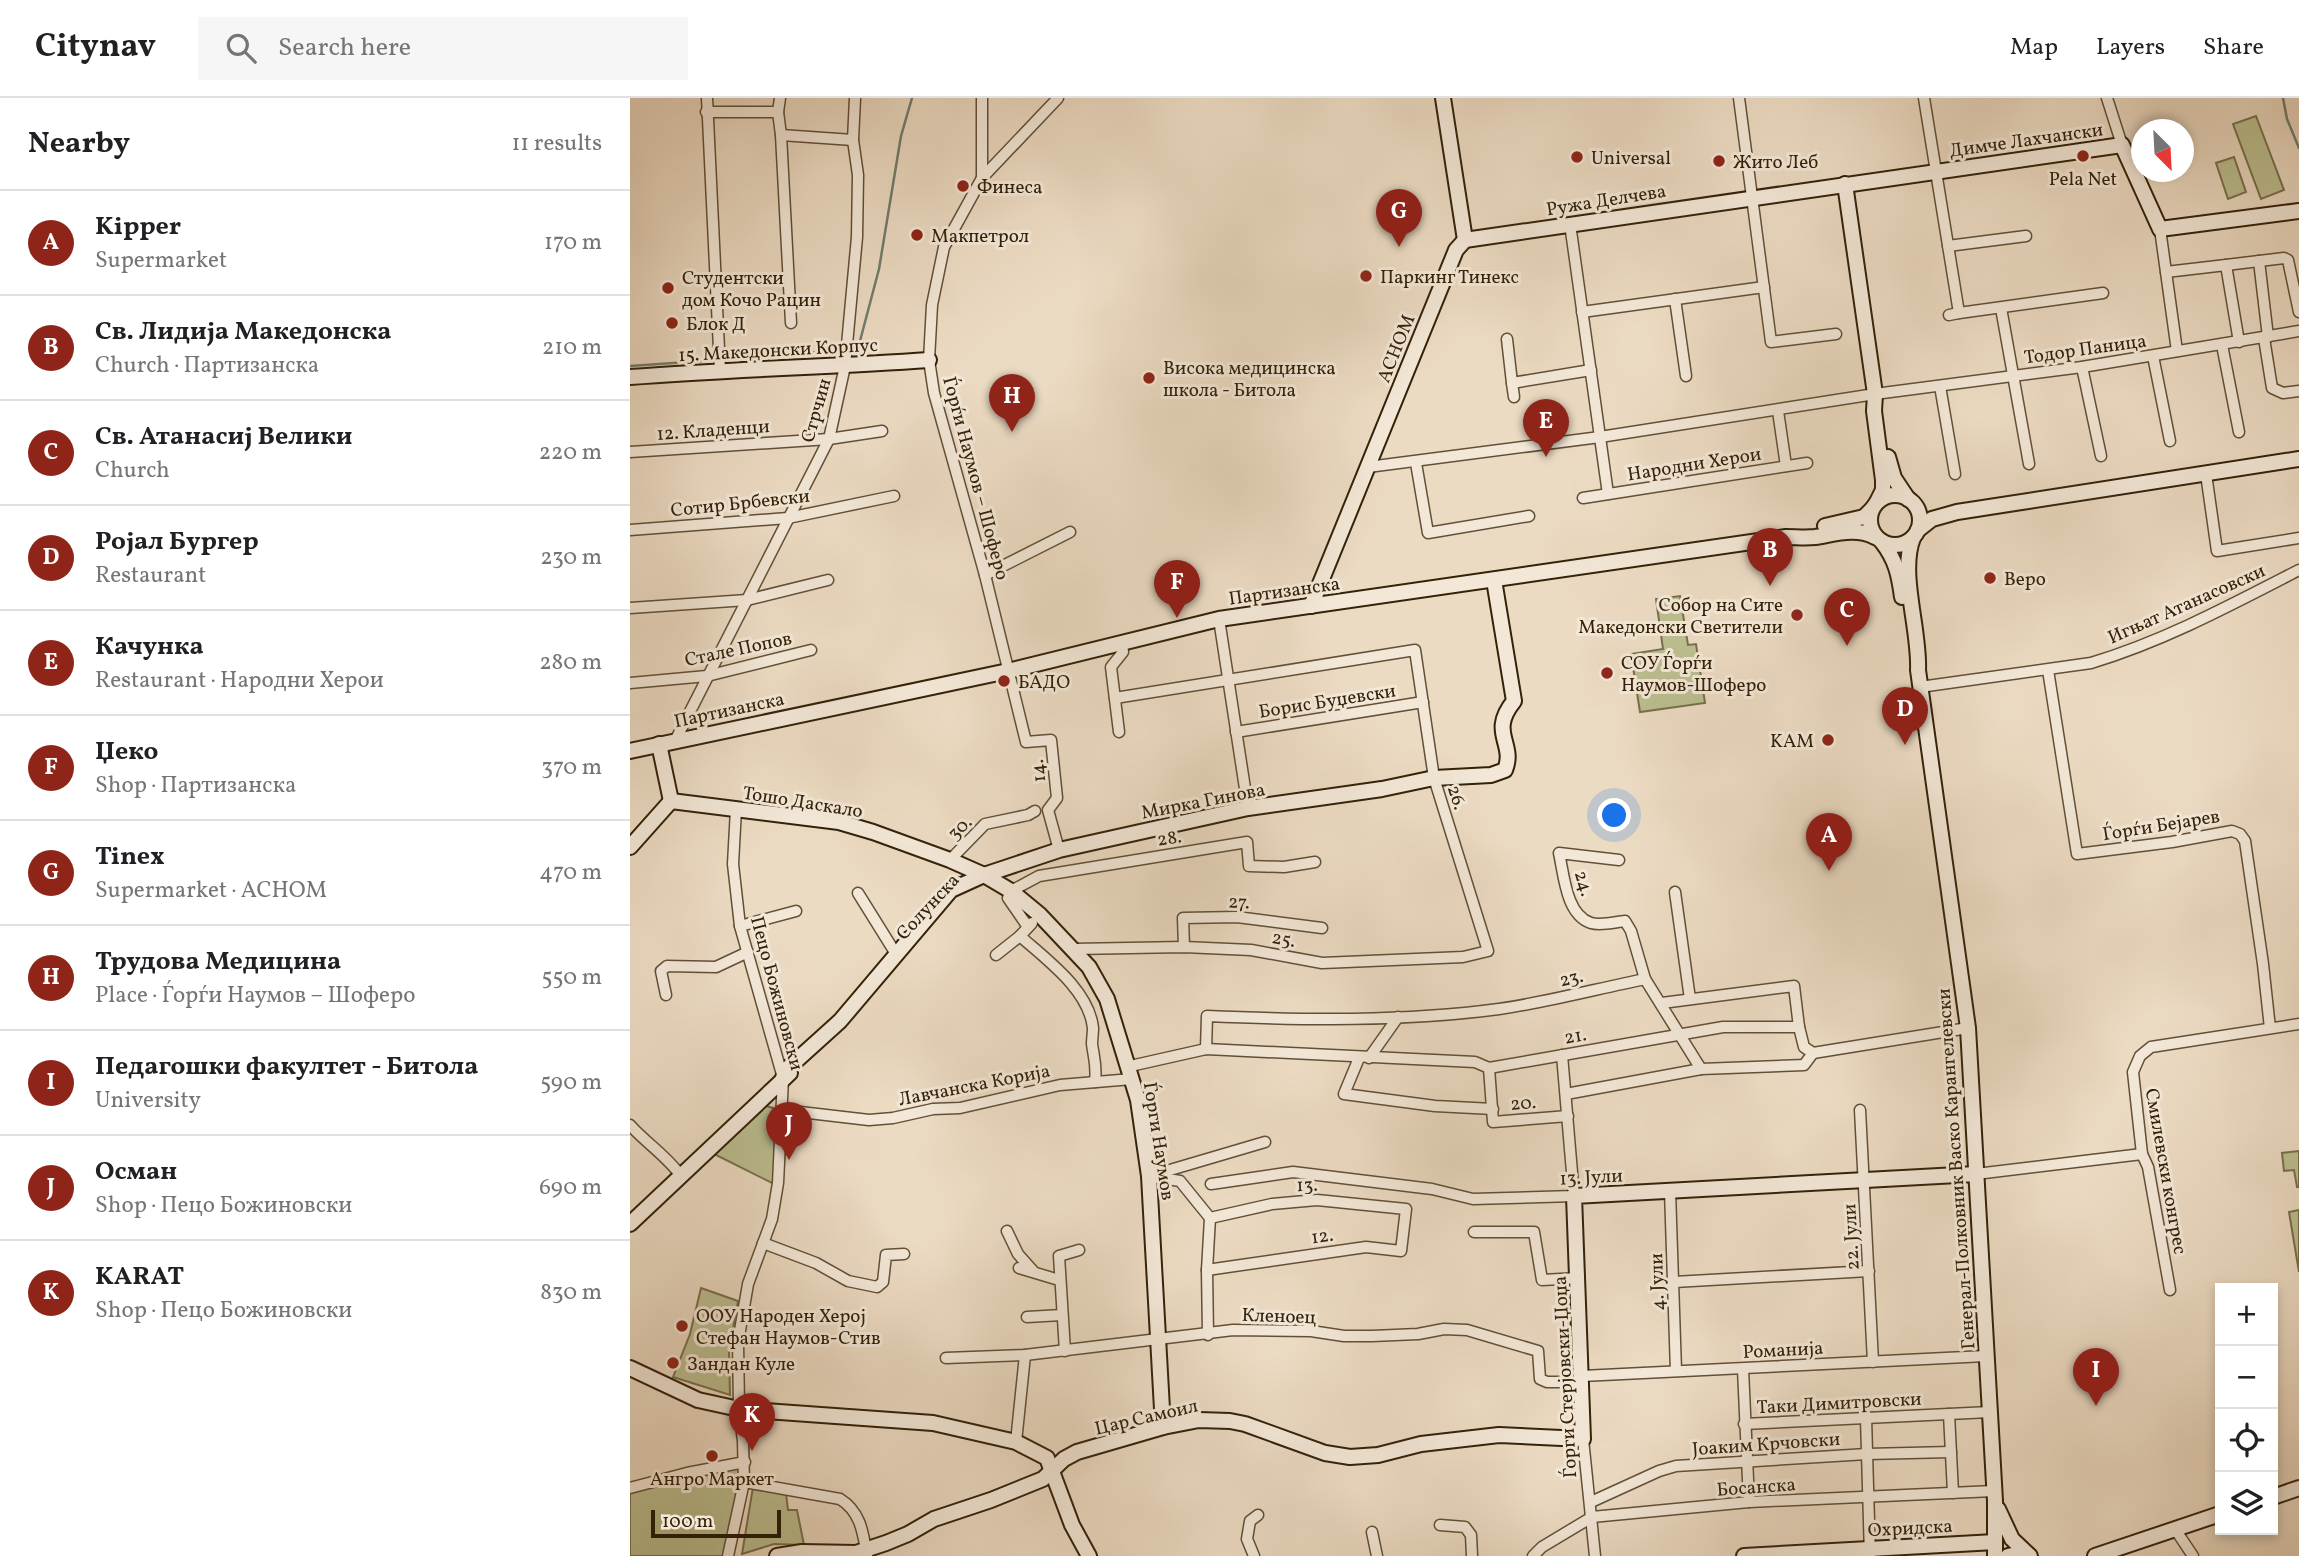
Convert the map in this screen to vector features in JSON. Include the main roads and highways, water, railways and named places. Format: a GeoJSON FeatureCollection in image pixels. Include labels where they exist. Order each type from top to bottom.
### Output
{"type":"FeatureCollection","features":[{"type":"Feature","properties":{"kind":"waterway"},"geometry":{"type":"LineString","coordinates":[[850,344],[860,341],[879,269],[901,136],[912,98]]}},
{"type":"Feature","properties":{"kind":"waterway"},"geometry":{"type":"LineString","coordinates":[[2283,98],[2287,119],[2299,148]]}},
{"type":"Feature","properties":{"kind":"waterway"},"geometry":{"type":"LineString","coordinates":[[722,359],[817,352],[844,345]]}},
{"type":"Feature","properties":{"kind":"waterway"},"geometry":{"type":"LineString","coordinates":[[630,366],[716,360]]}},
{"type":"Feature","properties":{"kind":"place","name":"Pela Net"},"geometry":{"type":"Point","coordinates":[2083,156]}},
{"type":"Feature","properties":{"kind":"place","name":"Universal"},"geometry":{"type":"Point","coordinates":[1577,157]}},
{"type":"Feature","properties":{"kind":"place","name":"Жито Леб"},"geometry":{"type":"Point","coordinates":[1719,161]}},
{"type":"Feature","properties":{"kind":"place","name":"Финеса"},"geometry":{"type":"Point","coordinates":[963,186]}},
{"type":"Feature","properties":{"kind":"place","name":"Макпетрол"},"geometry":{"type":"Point","coordinates":[917,235]}},
{"type":"Feature","properties":{"kind":"place","name":"Tinex"},"geometry":{"type":"Point","coordinates":[1399,247]}},
{"type":"Feature","properties":{"kind":"place","name":"Паркинг Тинекс"},"geometry":{"type":"Point","coordinates":[1366,276]}},
{"type":"Feature","properties":{"kind":"place","name":"Студентски дом Кочо Рацин"},"geometry":{"type":"Point","coordinates":[668,288]}},
{"type":"Feature","properties":{"kind":"place","name":"Блок Д"},"geometry":{"type":"Point","coordinates":[672,323]}},
{"type":"Feature","properties":{"kind":"place","name":"Висока медицинска школа - Битола"},"geometry":{"type":"Point","coordinates":[1149,378]}},
{"type":"Feature","properties":{"kind":"place","name":"Трудова Медицина"},"geometry":{"type":"Point","coordinates":[1012,432]}},
{"type":"Feature","properties":{"kind":"place","name":"Качунка"},"geometry":{"type":"Point","coordinates":[1546,457]}},
{"type":"Feature","properties":{"kind":"place","name":"Веро"},"geometry":{"type":"Point","coordinates":[1990,578]}},
{"type":"Feature","properties":{"kind":"place","name":"Св. Лидија Македонска"},"geometry":{"type":"Point","coordinates":[1770,586]}},
{"type":"Feature","properties":{"kind":"place","name":"Собор на Сите Македонски Светители"},"geometry":{"type":"Point","coordinates":[1797,615]}},
{"type":"Feature","properties":{"kind":"place","name":"Џеко"},"geometry":{"type":"Point","coordinates":[1177,618]}},
{"type":"Feature","properties":{"kind":"place","name":"Св. Атанасиј Велики"},"geometry":{"type":"Point","coordinates":[1847,646]}},
{"type":"Feature","properties":{"kind":"place","name":"СОУ Ѓорѓи Наумов-Шоферо"},"geometry":{"type":"Point","coordinates":[1607,673]}},
{"type":"Feature","properties":{"kind":"place","name":"БАДО"},"geometry":{"type":"Point","coordinates":[1004,681]}},
{"type":"Feature","properties":{"kind":"place","name":"KAM"},"geometry":{"type":"Point","coordinates":[1828,740]}},
{"type":"Feature","properties":{"kind":"place","name":"Ројал Бургер"},"geometry":{"type":"Point","coordinates":[1905,745]}},
{"type":"Feature","properties":{"kind":"place","name":"Kipper"},"geometry":{"type":"Point","coordinates":[1829,871]}},
{"type":"Feature","properties":{"kind":"place","name":"Осман"},"geometry":{"type":"Point","coordinates":[789,1160]}},
{"type":"Feature","properties":{"kind":"place","name":"ООУ Народен Херој Стефан Наумов-Стив"},"geometry":{"type":"Point","coordinates":[682,1326]}},
{"type":"Feature","properties":{"kind":"place","name":"Зандан Куле"},"geometry":{"type":"Point","coordinates":[673,1363]}},
{"type":"Feature","properties":{"kind":"place","name":"Педагошки факултет - Битола"},"geometry":{"type":"Point","coordinates":[2096,1406]}},
{"type":"Feature","properties":{"kind":"place","name":"KARAT"},"geometry":{"type":"Point","coordinates":[752,1451]}},
{"type":"Feature","properties":{"kind":"place","name":"Ангро Маркет"},"geometry":{"type":"Point","coordinates":[712,1456]}}]}
